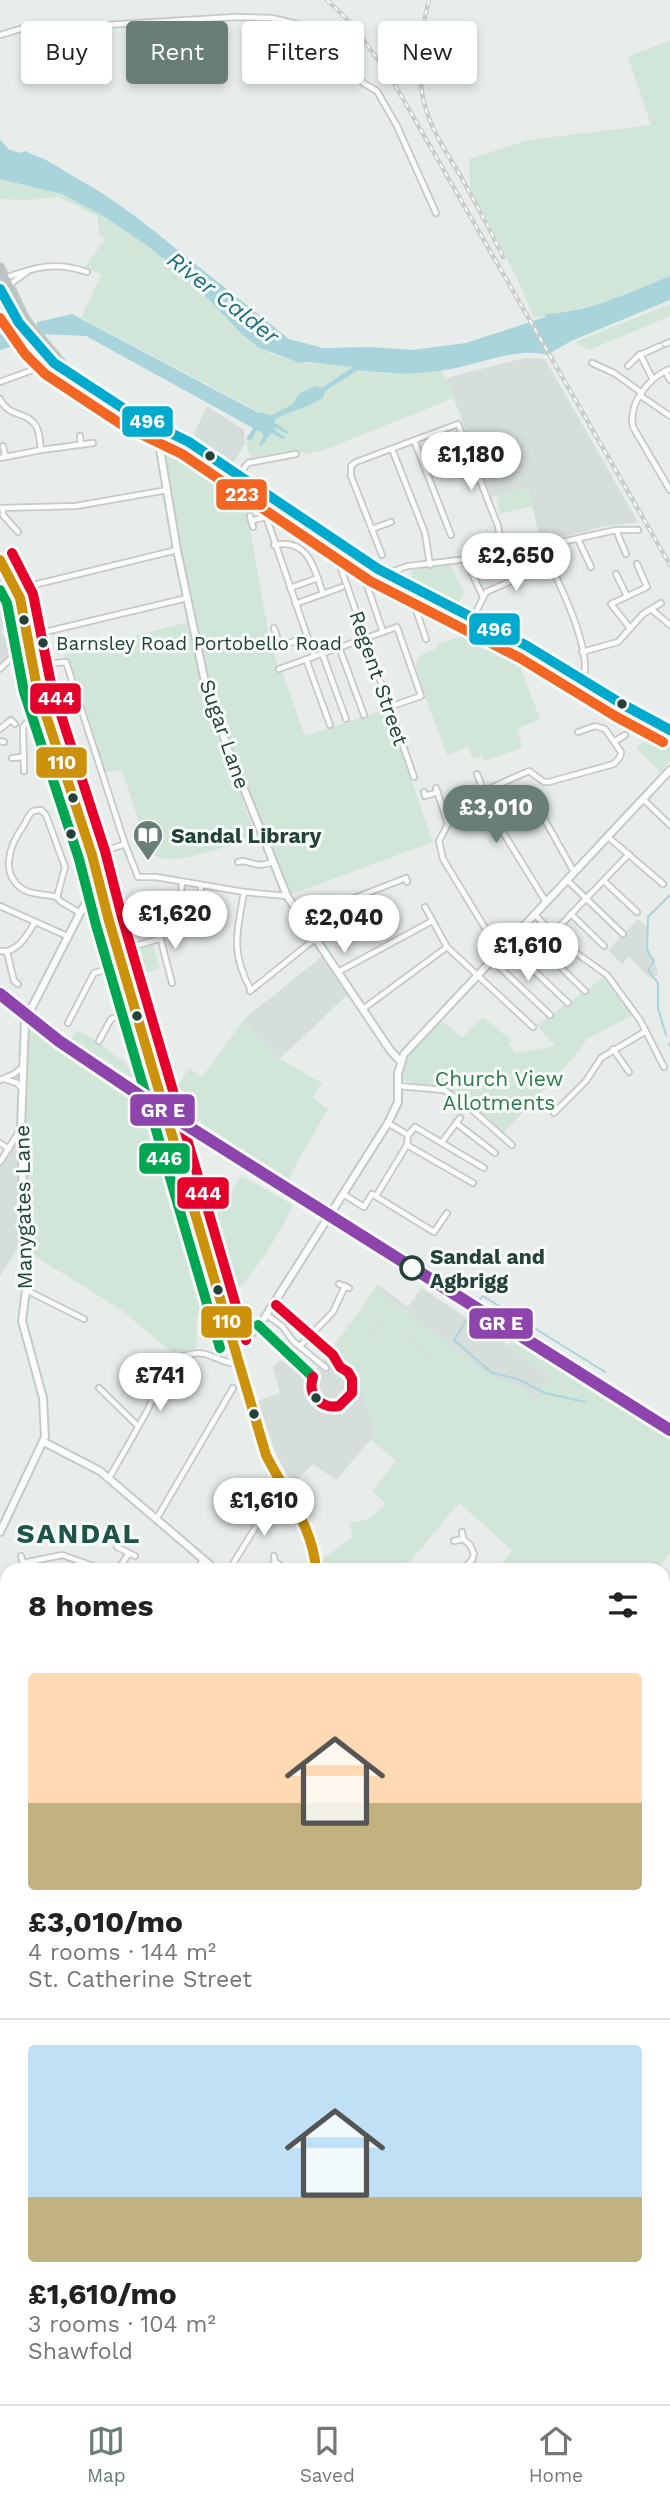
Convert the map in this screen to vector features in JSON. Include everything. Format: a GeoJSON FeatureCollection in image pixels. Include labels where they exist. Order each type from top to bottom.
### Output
{"type":"FeatureCollection","features":[{"type":"Feature","properties":{"kind":"highway"},"geometry":{"type":"LineString","coordinates":[[0,268],[4,287],[23,322],[51,360],[114,402],[189,442],[357,556],[405,584],[527,646],[670,730]]}},
{"type":"Feature","properties":{"kind":"highway"},"geometry":{"type":"LineString","coordinates":[[39,344],[70,372]]}},
{"type":"Feature","properties":{"kind":"main road"},"geometry":{"type":"LineString","coordinates":[[0,560],[17,589],[32,665],[92,855],[266,1455],[281,1486],[305,1522],[313,1542],[315,1563]]}},
{"type":"Feature","properties":{"kind":"street"},"geometry":{"type":"LineString","coordinates":[[0,35],[34,25],[105,25],[236,17],[272,18],[301,25],[333,48],[363,83],[377,91],[397,125],[436,213]]}},
{"type":"Feature","properties":{"kind":"street"},"geometry":{"type":"LineString","coordinates":[[4,287],[28,272],[44,266],[57,265],[87,272]]}},
{"type":"Feature","properties":{"kind":"street"},"geometry":{"type":"LineString","coordinates":[[628,366],[640,354],[665,344]]}},
{"type":"Feature","properties":{"kind":"street"},"geometry":{"type":"LineString","coordinates":[[640,354],[652,378]]}},
{"type":"Feature","properties":{"kind":"street"},"geometry":{"type":"LineString","coordinates":[[0,382],[41,367],[51,360]]}},
{"type":"Feature","properties":{"kind":"street"},"geometry":{"type":"LineString","coordinates":[[592,363],[614,373],[670,415]]}},
{"type":"Feature","properties":{"kind":"street"},"geometry":{"type":"LineString","coordinates":[[669,487],[633,427],[632,411],[652,378],[668,370],[670,380]]}},
{"type":"Feature","properties":{"kind":"street"},"geometry":{"type":"LineString","coordinates":[[70,372],[69,384],[96,408],[106,410],[114,402]]}},
{"type":"Feature","properties":{"kind":"street"},"geometry":{"type":"LineString","coordinates":[[0,399],[8,411],[29,419],[36,426],[41,450]]}},
{"type":"Feature","properties":{"kind":"street","name":"Sugar Lane"},"geometry":{"type":"LineString","coordinates":[[152,423],[159,443],[177,550],[205,682],[228,748],[287,897],[400,1061]]}},
{"type":"Feature","properties":{"kind":"street"},"geometry":{"type":"LineString","coordinates":[[382,555],[350,468],[354,463],[458,424],[498,526],[503,555]]}},
{"type":"Feature","properties":{"kind":"street"},"geometry":{"type":"LineString","coordinates":[[159,443],[163,435],[171,433]]}},
{"type":"Feature","properties":{"kind":"street"},"geometry":{"type":"LineString","coordinates":[[80,436],[82,445]]}},
{"type":"Feature","properties":{"kind":"street"},"geometry":{"type":"LineString","coordinates":[[414,440],[452,535]]}},
{"type":"Feature","properties":{"kind":"street"},"geometry":{"type":"LineString","coordinates":[[3,446],[2,456],[93,443]]}},
{"type":"Feature","properties":{"kind":"street"},"geometry":{"type":"LineString","coordinates":[[392,449],[425,533],[430,565]]}},
{"type":"Feature","properties":{"kind":"street"},"geometry":{"type":"LineString","coordinates":[[238,476],[250,463],[296,454]]}},
{"type":"Feature","properties":{"kind":"street"},"geometry":{"type":"LineString","coordinates":[[257,489],[314,656]]}},
{"type":"Feature","properties":{"kind":"street"},"geometry":{"type":"LineString","coordinates":[[18,532],[1,508],[76,506],[168,490]]}},
{"type":"Feature","properties":{"kind":"street"},"geometry":{"type":"LineString","coordinates":[[251,522],[265,517]]}},
{"type":"Feature","properties":{"kind":"street"},"geometry":{"type":"LineString","coordinates":[[372,529],[391,522]]}},
{"type":"Feature","properties":{"kind":"street"},"geometry":{"type":"LineString","coordinates":[[386,573],[405,567],[503,555],[616,530],[638,530]]}},
{"type":"Feature","properties":{"kind":"street"},"geometry":{"type":"LineString","coordinates":[[616,530],[626,554]]}},
{"type":"Feature","properties":{"kind":"street"},"geometry":{"type":"LineString","coordinates":[[578,539],[591,566]]}},
{"type":"Feature","properties":{"kind":"street","name":"Regent Street"},"geometry":{"type":"LineString","coordinates":[[331,540],[344,586],[414,777]]}},
{"type":"Feature","properties":{"kind":"street"},"geometry":{"type":"LineString","coordinates":[[274,545],[285,542],[305,551],[323,594]]}},
{"type":"Feature","properties":{"kind":"street"},"geometry":{"type":"LineString","coordinates":[[541,547],[575,619],[585,670],[583,679]]}},
{"type":"Feature","properties":{"kind":"street"},"geometry":{"type":"LineString","coordinates":[[17,589],[177,550]]}},
{"type":"Feature","properties":{"kind":"street"},"geometry":{"type":"LineString","coordinates":[[357,556],[383,632]]}},
{"type":"Feature","properties":{"kind":"street"},"geometry":{"type":"LineString","coordinates":[[466,560],[483,597]]}},
{"type":"Feature","properties":{"kind":"street"},"geometry":{"type":"LineString","coordinates":[[475,614],[486,592],[550,564]]}},
{"type":"Feature","properties":{"kind":"street"},"geometry":{"type":"LineString","coordinates":[[630,628],[611,604],[648,587],[636,564]]}},
{"type":"Feature","properties":{"kind":"street"},"geometry":{"type":"LineString","coordinates":[[405,567],[405,584],[426,639]]}},
{"type":"Feature","properties":{"kind":"street"},"geometry":{"type":"LineString","coordinates":[[616,574],[627,596]]}},
{"type":"Feature","properties":{"kind":"street"},"geometry":{"type":"LineString","coordinates":[[290,588],[318,578]]}},
{"type":"Feature","properties":{"kind":"street"},"geometry":{"type":"LineString","coordinates":[[295,604],[344,586]]}},
{"type":"Feature","properties":{"kind":"street"},"geometry":{"type":"LineString","coordinates":[[28,636],[187,598]]}},
{"type":"Feature","properties":{"kind":"street"},"geometry":{"type":"LineString","coordinates":[[582,652],[618,642],[630,628],[661,603]]}},
{"type":"Feature","properties":{"kind":"street"},"geometry":{"type":"LineString","coordinates":[[651,609],[670,625]]}},
{"type":"Feature","properties":{"kind":"street"},"geometry":{"type":"LineString","coordinates":[[279,669],[397,627],[421,696],[389,707]]}},
{"type":"Feature","properties":{"kind":"street"},"geometry":{"type":"LineString","coordinates":[[274,628],[280,646],[307,637]]}},
{"type":"Feature","properties":{"kind":"street"},"geometry":{"type":"LineString","coordinates":[[339,647],[364,715]]}},
{"type":"Feature","properties":{"kind":"street"},"geometry":{"type":"LineString","coordinates":[[0,669],[16,653],[30,651]]}},
{"type":"Feature","properties":{"kind":"street"},"geometry":{"type":"LineString","coordinates":[[322,653],[346,719]]}},
{"type":"Feature","properties":{"kind":"street"},"geometry":{"type":"LineString","coordinates":[[306,659],[330,724]]}},
{"type":"Feature","properties":{"kind":"street"},"geometry":{"type":"LineString","coordinates":[[32,665],[66,662],[135,875],[287,897]]}},
{"type":"Feature","properties":{"kind":"street"},"geometry":{"type":"LineString","coordinates":[[24,771],[23,727],[32,717],[45,710]]}},
{"type":"Feature","properties":{"kind":"street"},"geometry":{"type":"LineString","coordinates":[[591,719],[594,726]]}},
{"type":"Feature","properties":{"kind":"street"},"geometry":{"type":"LineString","coordinates":[[0,729],[11,720],[15,724]]}},
{"type":"Feature","properties":{"kind":"street"},"geometry":{"type":"LineString","coordinates":[[484,791],[529,771],[549,782],[614,764],[621,755],[615,741],[605,729],[594,726],[578,732]]}},
{"type":"Feature","properties":{"kind":"street"},"geometry":{"type":"LineString","coordinates":[[615,741],[625,735]]}},
{"type":"Feature","properties":{"kind":"street"},"geometry":{"type":"LineString","coordinates":[[12,758],[23,757]]}},
{"type":"Feature","properties":{"kind":"street"},"geometry":{"type":"LineString","coordinates":[[233,1345],[250,1335],[267,1315],[388,1123],[398,1102],[400,1061],[499,951],[670,770]]}},
{"type":"Feature","properties":{"kind":"street"},"geometry":{"type":"LineString","coordinates":[[477,774],[493,816],[546,902]]}},
{"type":"Feature","properties":{"kind":"street"},"geometry":{"type":"LineString","coordinates":[[424,792],[425,796],[437,790],[448,824],[439,841],[443,859],[499,951]]}},
{"type":"Feature","properties":{"kind":"street"},"geometry":{"type":"LineString","coordinates":[[532,797],[574,872]]}},
{"type":"Feature","properties":{"kind":"street"},"geometry":{"type":"LineString","coordinates":[[643,799],[670,825]]}},
{"type":"Feature","properties":{"kind":"street"},"geometry":{"type":"LineString","coordinates":[[57,897],[65,864],[46,815],[41,810],[33,811],[13,838],[4,865],[7,878],[22,890],[57,897],[80,913]]}},
{"type":"Feature","properties":{"kind":"street"},"geometry":{"type":"LineString","coordinates":[[533,816],[541,812]]}},
{"type":"Feature","properties":{"kind":"street"},"geometry":{"type":"LineString","coordinates":[[608,836],[663,884]]}},
{"type":"Feature","properties":{"kind":"street"},"geometry":{"type":"LineString","coordinates":[[92,855],[125,844]]}},
{"type":"Feature","properties":{"kind":"street"},"geometry":{"type":"LineString","coordinates":[[553,933],[629,854]]}},
{"type":"Feature","properties":{"kind":"street"},"geometry":{"type":"LineString","coordinates":[[238,862],[261,866],[273,862]]}},
{"type":"Feature","properties":{"kind":"street"},"geometry":{"type":"LineString","coordinates":[[300,915],[326,909],[406,878],[407,882]]}},
{"type":"Feature","properties":{"kind":"street"},"geometry":{"type":"LineString","coordinates":[[567,880],[623,934]]}},
{"type":"Feature","properties":{"kind":"street"},"geometry":{"type":"LineString","coordinates":[[604,881],[637,912]]}},
{"type":"Feature","properties":{"kind":"street"},"geometry":{"type":"LineString","coordinates":[[179,921],[182,882]]}},
{"type":"Feature","properties":{"kind":"street"},"geometry":{"type":"LineString","coordinates":[[200,918],[201,886]]}},
{"type":"Feature","properties":{"kind":"street","name":"Manygates Lane"},"geometry":{"type":"LineString","coordinates":[[0,1532],[44,1442],[46,1418],[23,1328],[26,1290],[20,1128],[25,1021],[67,936],[89,898],[100,888]]}},
{"type":"Feature","properties":{"kind":"street"},"geometry":{"type":"LineString","coordinates":[[244,892],[237,928],[237,947],[239,966],[250,990],[316,938]]}},
{"type":"Feature","properties":{"kind":"street"},"geometry":{"type":"LineString","coordinates":[[0,906],[67,936]]}},
{"type":"Feature","properties":{"kind":"street"},"geometry":{"type":"LineString","coordinates":[[425,907],[447,947],[533,1027]]}},
{"type":"Feature","properties":{"kind":"street"},"geometry":{"type":"LineString","coordinates":[[534,914],[553,933],[607,975],[629,1002],[664,1067]]}},
{"type":"Feature","properties":{"kind":"street"},"geometry":{"type":"LineString","coordinates":[[571,914],[604,946]]}},
{"type":"Feature","properties":{"kind":"street"},"geometry":{"type":"LineString","coordinates":[[338,972],[432,921]]}},
{"type":"Feature","properties":{"kind":"street"},"geometry":{"type":"LineString","coordinates":[[0,951],[7,952],[19,944],[35,922]]}},
{"type":"Feature","properties":{"kind":"street"},"geometry":{"type":"LineString","coordinates":[[157,925],[172,983]]}},
{"type":"Feature","properties":{"kind":"street"},"geometry":{"type":"LineString","coordinates":[[520,929],[573,976],[585,991]]}},
{"type":"Feature","properties":{"kind":"street"},"geometry":{"type":"LineString","coordinates":[[118,951],[159,939]]}},
{"type":"Feature","properties":{"kind":"street"},"geometry":{"type":"LineString","coordinates":[[506,944],[568,1003]]}},
{"type":"Feature","properties":{"kind":"street"},"geometry":{"type":"LineString","coordinates":[[363,1009],[447,947]]}},
{"type":"Feature","properties":{"kind":"street"},"geometry":{"type":"LineString","coordinates":[[7,952],[14,981],[18,984]]}},
{"type":"Feature","properties":{"kind":"street"},"geometry":{"type":"LineString","coordinates":[[492,960],[551,1015]]}},
{"type":"Feature","properties":{"kind":"street"},"geometry":{"type":"LineString","coordinates":[[68,1023],[94,973],[122,965]]}},
{"type":"Feature","properties":{"kind":"street"},"geometry":{"type":"LineString","coordinates":[[99,1041],[111,1019],[135,1010]]}},
{"type":"Feature","properties":{"kind":"street"},"geometry":{"type":"LineString","coordinates":[[554,1113],[586,1081],[601,1058],[646,1031]]}},
{"type":"Feature","properties":{"kind":"street"},"geometry":{"type":"LineString","coordinates":[[612,1049],[629,1072]]}},
{"type":"Feature","properties":{"kind":"street"},"geometry":{"type":"LineString","coordinates":[[1,1080],[24,1066]]}},
{"type":"Feature","properties":{"kind":"street"},"geometry":{"type":"LineString","coordinates":[[1,1080],[14,1081],[23,1091]]}},
{"type":"Feature","properties":{"kind":"street"},"geometry":{"type":"LineString","coordinates":[[398,1086],[444,1090],[512,1145]]}},
{"type":"Feature","properties":{"kind":"street"},"geometry":{"type":"LineString","coordinates":[[442,1142],[458,1121],[495,1153]]}},
{"type":"Feature","properties":{"kind":"street"},"geometry":{"type":"LineString","coordinates":[[388,1123],[408,1135]]}},
{"type":"Feature","properties":{"kind":"street"},"geometry":{"type":"LineString","coordinates":[[376,1196],[407,1145],[408,1135],[415,1126],[484,1168]]}},
{"type":"Feature","properties":{"kind":"street"},"geometry":{"type":"LineString","coordinates":[[0,1162],[20,1128]]}},
{"type":"Feature","properties":{"kind":"street"},"geometry":{"type":"LineString","coordinates":[[0,1143],[9,1149]]}},
{"type":"Feature","properties":{"kind":"street"},"geometry":{"type":"LineString","coordinates":[[407,1145],[473,1183]]}},
{"type":"Feature","properties":{"kind":"street"},"geometry":{"type":"LineString","coordinates":[[453,1181],[457,1174]]}},
{"type":"Feature","properties":{"kind":"street"},"geometry":{"type":"LineString","coordinates":[[343,1194],[364,1207],[372,1194],[435,1232],[447,1213]]}},
{"type":"Feature","properties":{"kind":"street"},"geometry":{"type":"LineString","coordinates":[[300,1346],[333,1312],[344,1286]]}},
{"type":"Feature","properties":{"kind":"street"},"geometry":{"type":"LineString","coordinates":[[26,1290],[84,1319]]}},
{"type":"Feature","properties":{"kind":"street"},"geometry":{"type":"LineString","coordinates":[[267,1315],[326,1368]]}},
{"type":"Feature","properties":{"kind":"street"},"geometry":{"type":"LineString","coordinates":[[109,1478],[164,1374],[177,1359],[197,1353],[210,1354],[231,1364],[239,1363]]}},
{"type":"Feature","properties":{"kind":"street"},"geometry":{"type":"LineString","coordinates":[[99,1388],[138,1427]]}},
{"type":"Feature","properties":{"kind":"street"},"geometry":{"type":"LineString","coordinates":[[157,1518],[233,1388]]}},
{"type":"Feature","properties":{"kind":"street"},"geometry":{"type":"LineString","coordinates":[[44,1442],[100,1471],[208,1563]]}},
{"type":"Feature","properties":{"kind":"street"},"geometry":{"type":"LineString","coordinates":[[251,1510],[281,1486]]}},
{"type":"Feature","properties":{"kind":"street"},"geometry":{"type":"LineString","coordinates":[[233,1563],[265,1512],[287,1494]]}},
{"type":"Feature","properties":{"kind":"street"},"geometry":{"type":"LineString","coordinates":[[462,1532],[463,1539],[474,1554],[469,1563]]}},
{"type":"Feature","properties":{"kind":"street"},"geometry":{"type":"LineString","coordinates":[[454,1541],[463,1539]]}},
{"type":"Feature","properties":{"kind":"street"},"geometry":{"type":"LineString","coordinates":[[117,1547],[135,1556]]}},
{"type":"Feature","properties":{"kind":"street"},"geometry":{"type":"LineString","coordinates":[[123,1563],[129,1553]]}},
{"type":"Feature","properties":{"kind":"street"},"geometry":{"type":"LineString","coordinates":[[21,1556],[23,1563],[62,1555],[85,1563]]}},
{"type":"Feature","properties":{"kind":"street"},"geometry":{"type":"LineString","coordinates":[[201,1563],[203,1559]]}},
{"type":"Feature","properties":{"kind":"shaded area"},"geometry":{"type":"Polygon","coordinates":[[[525,358],[545,359],[638,522],[606,526],[541,543],[528,488],[491,497],[446,378],[525,358]]]}},
{"type":"Feature","properties":{"kind":"shaded area"},"geometry":{"type":"Polygon","coordinates":[[[207,406],[244,430],[245,443],[234,462],[193,436],[207,406]]]}},
{"type":"Feature","properties":{"kind":"shaded area"},"geometry":{"type":"Polygon","coordinates":[[[0,560],[23,609],[1,632],[16,653],[0,669],[0,560]]]}},
{"type":"Feature","properties":{"kind":"shaded area"},"geometry":{"type":"Polygon","coordinates":[[[638,919],[648,928],[648,948],[657,968],[657,975],[651,979],[629,957],[622,964],[608,950],[638,919]]]}},
{"type":"Feature","properties":{"kind":"shaded area"},"geometry":{"type":"Polygon","coordinates":[[[326,953],[351,991],[281,1058],[272,1054],[244,1019],[326,953]]]}},
{"type":"Feature","properties":{"kind":"shaded area"},"geometry":{"type":"Polygon","coordinates":[[[21,1128],[24,1238],[0,1276],[0,1162],[21,1128]]]}},
{"type":"Feature","properties":{"kind":"shaded area"},"geometry":{"type":"Polygon","coordinates":[[[378,1285],[408,1307],[421,1288],[501,1340],[549,1377],[530,1405],[379,1430],[336,1480],[313,1464],[293,1484],[276,1454],[257,1401],[280,1393],[273,1367],[281,1360],[299,1374],[317,1369],[378,1285]]]}},
{"type":"Feature","properties":{"kind":"green space"},"geometry":{"type":"Polygon","coordinates":[[[670,40],[670,276],[612,300],[534,318],[517,278],[470,188],[469,159],[528,140],[651,125],[628,57],[670,40]]]}},
{"type":"Feature","properties":{"kind":"green space"},"geometry":{"type":"Polygon","coordinates":[[[0,179],[64,195],[96,210],[126,229],[184,275],[261,348],[269,350],[269,353],[299,363],[342,364],[358,370],[384,374],[442,371],[454,398],[324,450],[306,454],[296,450],[251,458],[246,444],[263,414],[81,318],[101,275],[85,267],[105,239],[100,236],[97,216],[59,197],[0,199],[0,179]]]}},
{"type":"Feature","properties":{"kind":"green space"},"geometry":{"type":"Polygon","coordinates":[[[670,304],[670,316],[589,350],[575,342],[670,304]]]}},
{"type":"Feature","properties":{"kind":"green space"},"geometry":{"type":"Polygon","coordinates":[[[169,439],[181,445],[189,442],[241,478],[268,630],[279,671],[282,671],[305,736],[386,709],[433,842],[287,896],[223,736],[219,738],[256,836],[185,858],[158,857],[148,851],[122,770],[102,773],[64,655],[191,621],[177,550],[165,445],[165,440],[169,439]]]}},
{"type":"Feature","properties":{"kind":"green space"},"geometry":{"type":"Polygon","coordinates":[[[528,488],[533,506],[500,514],[496,495],[528,488]]]}},
{"type":"Feature","properties":{"kind":"green space"},"geometry":{"type":"Polygon","coordinates":[[[449,564],[464,591],[458,605],[411,577],[416,568],[449,564]]]}},
{"type":"Feature","properties":{"kind":"green space"},"geometry":{"type":"Polygon","coordinates":[[[482,626],[510,639],[540,719],[518,728],[522,746],[484,761],[482,756],[473,759],[468,747],[447,755],[416,672],[417,662],[424,653],[437,648],[438,644],[475,632],[479,639],[482,626]]]}},
{"type":"Feature","properties":{"kind":"green space"},"geometry":{"type":"Polygon","coordinates":[[[657,729],[670,737],[670,760],[660,772],[637,749],[657,729]]]}},
{"type":"Feature","properties":{"kind":"green space"},"geometry":{"type":"Polygon","coordinates":[[[153,945],[160,968],[137,975],[130,952],[153,945]]]}},
{"type":"Feature","properties":{"kind":"green space","name":"Church View Allotments"},"geometry":{"type":"Polygon","coordinates":[[[607,975],[636,1013],[587,1039],[502,1135],[444,1090],[405,1081],[401,1073],[415,1048],[437,1024],[443,1022],[462,1037],[483,1017],[512,1041],[509,1044],[515,1053],[555,1046],[537,1025],[607,975]]]}},
{"type":"Feature","properties":{"kind":"green space"},"geometry":{"type":"Polygon","coordinates":[[[244,1019],[272,1054],[322,1083],[313,1098],[328,1109],[293,1170],[290,1181],[184,1112],[189,1105],[172,1094],[189,1068],[202,1077],[244,1019]]]}},
{"type":"Feature","properties":{"kind":"green space"},"geometry":{"type":"Polygon","coordinates":[[[25,1021],[57,1047],[167,1119],[222,1306],[196,1319],[197,1353],[179,1357],[175,1355],[120,1309],[25,1250],[23,1091],[8,1077],[21,1069],[25,1021]]]}},
{"type":"Feature","properties":{"kind":"green space"},"geometry":{"type":"Polygon","coordinates":[[[77,1030],[98,1042],[133,1069],[144,1063],[148,1078],[143,1085],[71,1039],[77,1030]]]}},
{"type":"Feature","properties":{"kind":"green space"},"geometry":{"type":"Polygon","coordinates":[[[242,1176],[293,1205],[264,1255],[227,1299],[207,1226],[242,1176]]]}},
{"type":"Feature","properties":{"kind":"green space"},"geometry":{"type":"Polygon","coordinates":[[[376,1288],[492,1377],[528,1390],[532,1402],[549,1377],[508,1345],[512,1339],[670,1438],[670,1553],[662,1563],[502,1563],[512,1550],[459,1503],[409,1563],[323,1563],[323,1558],[352,1538],[350,1523],[371,1518],[386,1504],[372,1491],[396,1461],[371,1440],[375,1434],[360,1389],[356,1390],[353,1384],[340,1381],[337,1374],[350,1377],[359,1371],[365,1348],[361,1362],[350,1374],[340,1374],[324,1360],[376,1288]],[[382,1318],[367,1340],[384,1320],[434,1360],[436,1358],[382,1318]]]}},
{"type":"Feature","properties":{"kind":"water","name":"River Calder"},"geometry":{"type":"Polygon","coordinates":[[[0,139],[8,149],[19,153],[25,151],[46,160],[102,193],[139,219],[289,339],[323,348],[412,350],[466,343],[545,317],[546,314],[610,300],[670,276],[670,300],[571,341],[547,355],[523,353],[423,373],[358,370],[325,391],[323,398],[275,419],[275,423],[289,432],[287,434],[275,427],[275,430],[286,438],[271,433],[261,447],[259,445],[264,434],[257,430],[251,441],[246,439],[253,428],[86,336],[39,334],[0,350],[0,334],[12,329],[19,334],[37,329],[37,322],[72,314],[257,412],[272,415],[293,404],[299,394],[315,386],[322,388],[353,367],[299,363],[258,347],[194,284],[148,246],[105,217],[62,194],[0,179],[0,139]]]}},
{"type":"Feature","properties":{"kind":"waterway"},"geometry":{"type":"LineString","coordinates":[[666,1035],[658,1008],[658,983],[648,970],[654,961],[647,950],[648,917],[670,895]]}},
{"type":"Feature","properties":{"kind":"waterway"},"geometry":{"type":"LineString","coordinates":[[479,1300],[483,1296],[605,1372]]}},
{"type":"Feature","properties":{"kind":"waterway"},"geometry":{"type":"LineString","coordinates":[[466,1321],[454,1340],[492,1373],[518,1379],[545,1393],[585,1402]]}},
{"type":"Feature","properties":{"kind":"railway"},"geometry":{"type":"LineString","coordinates":[[327,0],[353,25],[391,78],[670,565]]}},
{"type":"Feature","properties":{"kind":"railway"},"geometry":{"type":"LineString","coordinates":[[429,0],[421,38],[420,63],[427,112],[439,140],[477,205],[503,257]]}},
{"type":"Feature","properties":{"kind":"transit line","name":"496"},"geometry":{"type":"LineString","coordinates":[[0,289],[19,323],[54,363],[132,414],[189,442],[378,569],[527,646],[670,730]]}},
{"type":"Feature","properties":{"kind":"transit line","name":"223"},"geometry":{"type":"LineString","coordinates":[[0,318],[25,354],[45,374],[124,426],[182,454],[370,581],[520,658],[663,742]]}},
{"type":"Feature","properties":{"kind":"transit line","name":"444"},"geometry":{"type":"LineString","coordinates":[[12,553],[33,594],[51,684],[105,851],[246,1340]]}},
{"type":"Feature","properties":{"kind":"transit line","name":"110"},"geometry":{"type":"LineString","coordinates":[[0,560],[20,598],[37,688],[92,855],[266,1455],[304,1524],[315,1563]]}},
{"type":"Feature","properties":{"kind":"transit line","name":"446"},"geometry":{"type":"LineString","coordinates":[[0,590],[7,603],[24,692],[79,859],[220,1348]]}},
{"type":"Feature","properties":{"kind":"transit line"},"geometry":{"type":"LineString","coordinates":[[0,994],[59,1041],[148,1101],[670,1430]]}},
{"type":"Feature","properties":{"kind":"transit line","name":"444"},"geometry":{"type":"LineString","coordinates":[[276,1305],[333,1355],[340,1367],[348,1372],[352,1379],[352,1393],[339,1406],[321,1403],[312,1390],[313,1377]]}},
{"type":"Feature","properties":{"kind":"transit line","name":"446"},"geometry":{"type":"LineString","coordinates":[[258,1325],[313,1377]]}},
{"type":"Feature","properties":{"kind":"place","name":"Barnsley Road Portobello Road"},"geometry":{"type":"Point","coordinates":[43,643]}},
{"type":"Feature","properties":{"kind":"place","name":"Sandal Library"},"geometry":{"type":"Point","coordinates":[148,862]}},
{"type":"Feature","properties":{"kind":"place","name":"Sandal and Agbrigg"},"geometry":{"type":"Point","coordinates":[412,1268]}},
{"type":"Feature","properties":{"kind":"district","name":"SANDAL"},"geometry":{"type":"Point","coordinates":[79,1533]}}]}
